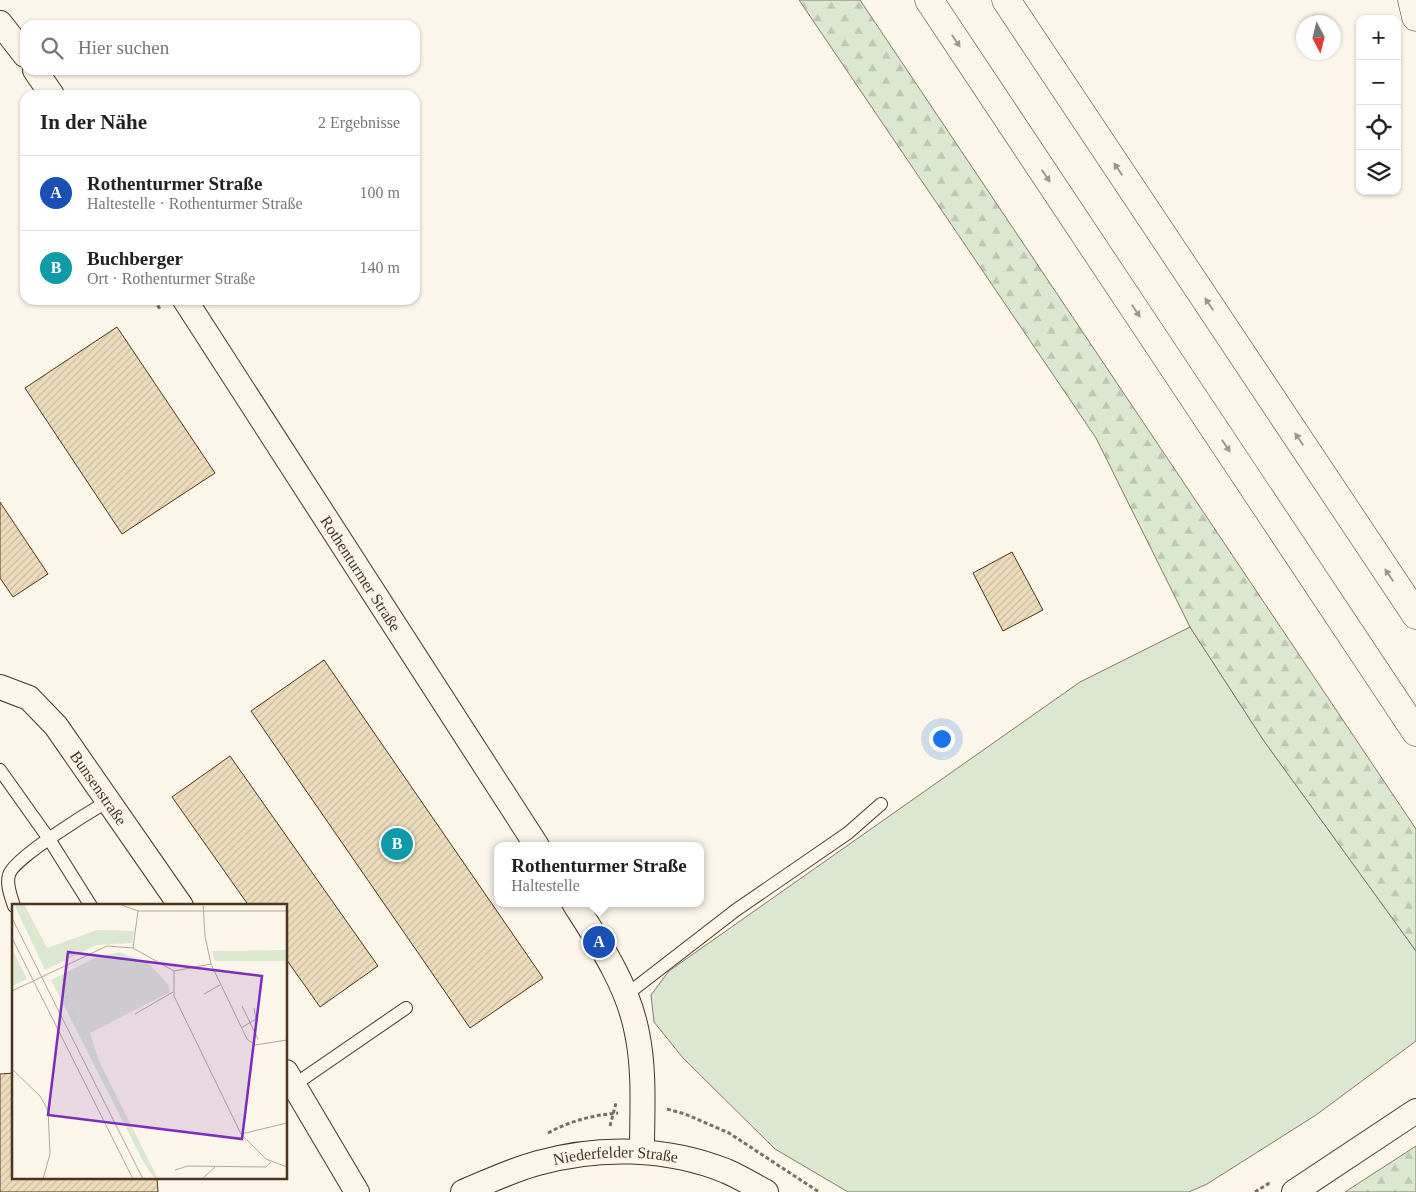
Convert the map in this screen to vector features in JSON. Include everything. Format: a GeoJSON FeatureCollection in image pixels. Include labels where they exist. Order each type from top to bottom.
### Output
{"type":"FeatureCollection","features":[{"type":"Feature","properties":{"kind":"main road"},"geometry":{"type":"LineString","coordinates":[[928,0],[1416,732]]}},
{"type":"Feature","properties":{"kind":"main road"},"geometry":{"type":"LineString","coordinates":[[1006,0],[1416,615]]}},
{"type":"Feature","properties":{"kind":"main road"},"geometry":{"type":"LineString","coordinates":[[1412,0],[1416,17]]}},
{"type":"Feature","properties":{"kind":"street"},"geometry":{"type":"LineString","coordinates":[[38,75],[49,90]]}},
{"type":"Feature","properties":{"kind":"street","name":"Rothenturmer Straße"},"geometry":{"type":"LineString","coordinates":[[188,305],[534,842]]}},
{"type":"Feature","properties":{"kind":"street","name":"Bunsenstraße"},"geometry":{"type":"LineString","coordinates":[[0,688],[29,698],[56,726],[180,904]]}},
{"type":"Feature","properties":{"kind":"street"},"geometry":{"type":"LineString","coordinates":[[576,907],[614,968],[626,996],[637,1032],[641,1070],[642,1151]]}},
{"type":"Feature","properties":{"kind":"street"},"geometry":{"type":"LineString","coordinates":[[290,1079],[357,1192]]}},
{"type":"Feature","properties":{"kind":"street"},"geometry":{"type":"LineString","coordinates":[[1294,1192],[1416,1111]]}},
{"type":"Feature","properties":{"kind":"street","name":"Niederfelder Straße"},"geometry":{"type":"LineString","coordinates":[[463,1192],[538,1163],[607,1152],[642,1151],[691,1160],[726,1171],[766,1192]]}},
{"type":"Feature","properties":{"kind":"lane"},"geometry":{"type":"LineString","coordinates":[[0,770],[50,839],[90,904]]}},
{"type":"Feature","properties":{"kind":"lane"},"geometry":{"type":"LineString","coordinates":[[14,904],[9,885],[9,874],[22,859],[108,801]]}},
{"type":"Feature","properties":{"kind":"lane"},"geometry":{"type":"LineString","coordinates":[[626,996],[736,910],[848,833],[881,804]]}},
{"type":"Feature","properties":{"kind":"lane"},"geometry":{"type":"LineString","coordinates":[[290,1079],[406,1008]]}},
{"type":"Feature","properties":{"kind":"path"},"geometry":{"type":"LineString","coordinates":[[607,1152],[610,1124],[618,1098]]}},
{"type":"Feature","properties":{"kind":"green space"},"geometry":{"type":"Polygon","coordinates":[[[799,0],[860,0],[1416,829],[1416,951],[1264,741],[1190,627],[1096,438],[799,0]]]}},
{"type":"Feature","properties":{"kind":"green space"},"geometry":{"type":"Polygon","coordinates":[[[1190,627],[1264,741],[1416,951],[1416,1041],[1316,1115],[1207,1184],[1189,1192],[848,1192],[775,1149],[683,1058],[654,1022],[651,995],[669,971],[1080,682],[1190,627]]]}},
{"type":"Feature","properties":{"kind":"green space"},"geometry":{"type":"Polygon","coordinates":[[[1416,1146],[1416,1192],[1345,1192],[1416,1146]]]}},
{"type":"Feature","properties":{"kind":"building"},"geometry":{"type":"Polygon","coordinates":[[[117,327],[215,473],[122,534],[25,388],[117,327]]]}},
{"type":"Feature","properties":{"kind":"building"},"geometry":{"type":"Polygon","coordinates":[[[0,502],[48,574],[13,597],[0,578],[0,502]]]}},
{"type":"Feature","properties":{"kind":"building"},"geometry":{"type":"Polygon","coordinates":[[[1012,552],[1043,610],[1003,631],[973,573],[1012,552]]]}},
{"type":"Feature","properties":{"kind":"building"},"geometry":{"type":"Polygon","coordinates":[[[324,660],[543,978],[470,1028],[251,711],[324,660]]]}},
{"type":"Feature","properties":{"kind":"building"},"geometry":{"type":"Polygon","coordinates":[[[230,756],[378,966],[320,1007],[288,962],[288,904],[248,904],[172,797],[230,756]]]}},
{"type":"Feature","properties":{"kind":"building"},"geometry":{"type":"Polygon","coordinates":[[[12,1073],[12,1180],[157,1180],[158,1192],[0,1192],[0,1074],[12,1073]]]}},
{"type":"Feature","properties":{"kind":"place","name":"Buchberger"},"geometry":{"type":"Point","coordinates":[397,844]}},
{"type":"Feature","properties":{"kind":"place","name":"Rothenturmer Straße"},"geometry":{"type":"Point","coordinates":[599,942]}}]}
